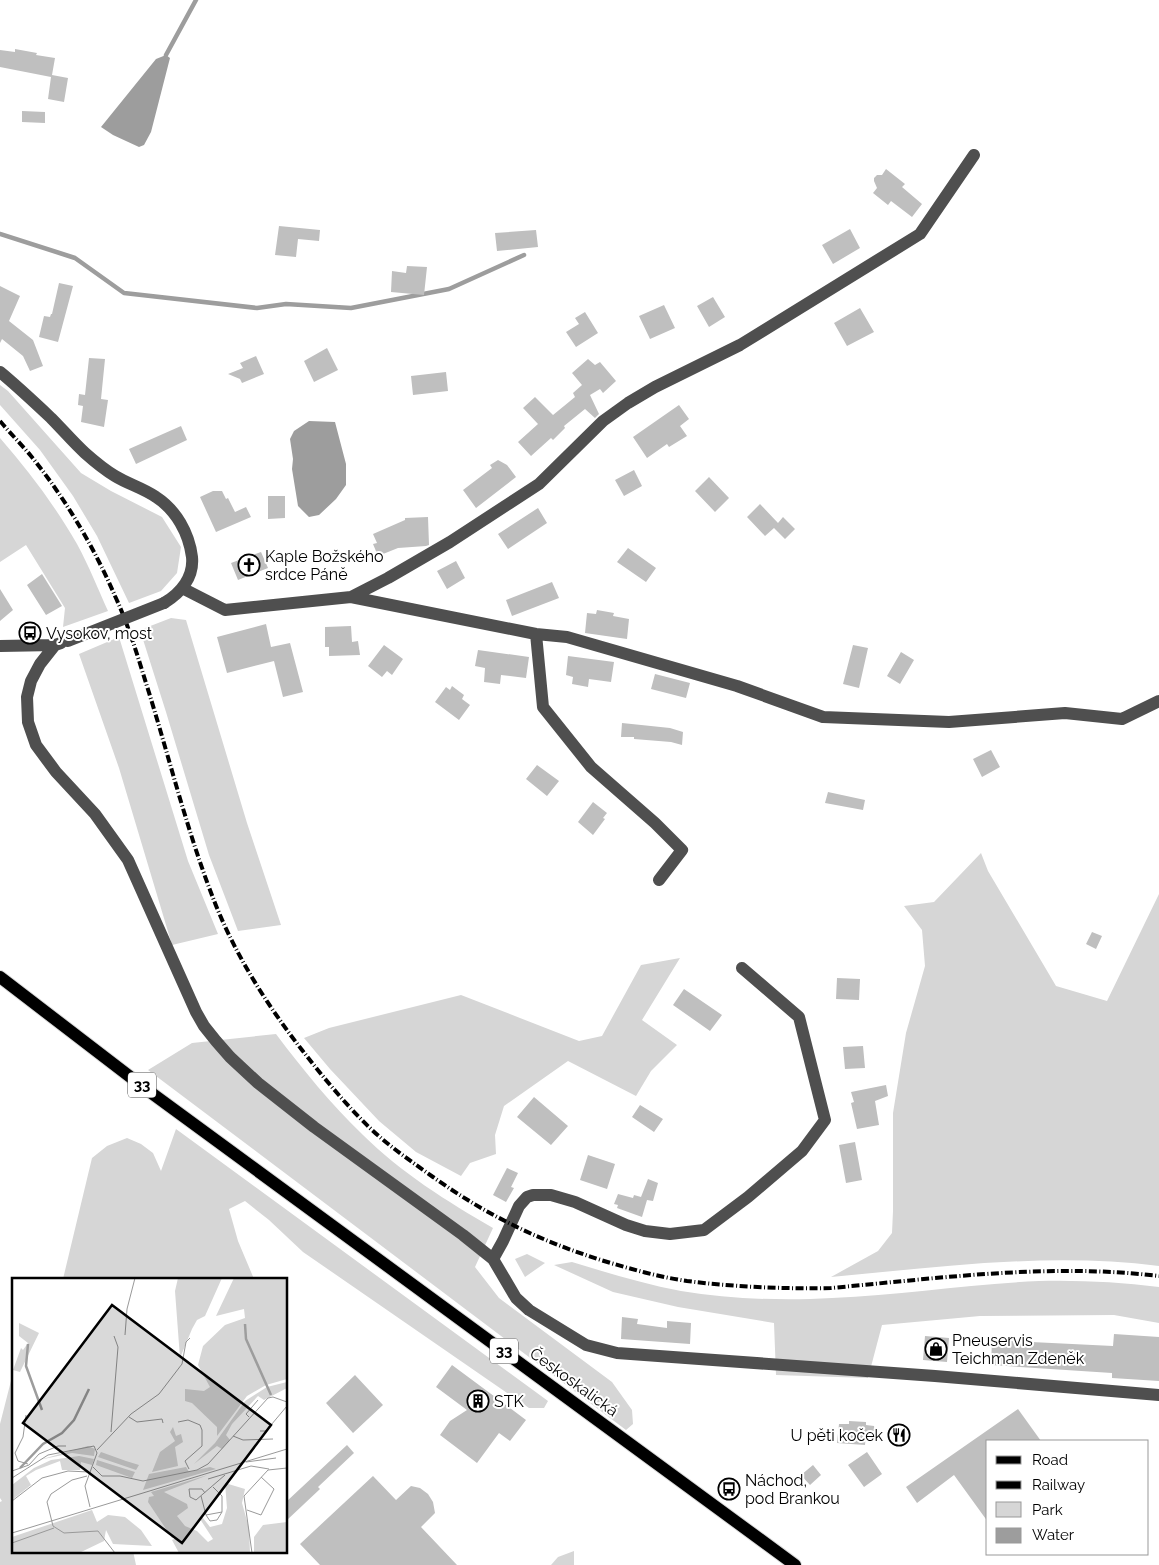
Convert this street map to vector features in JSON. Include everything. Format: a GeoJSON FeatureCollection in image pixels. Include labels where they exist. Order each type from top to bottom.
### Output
{"type":"FeatureCollection","features":[{"type":"Feature","properties":{"kind":"main road","name":"Českoskalická"},"geometry":{"type":"LineString","coordinates":[[0,977],[213,1137],[795,1565]]}},
{"type":"Feature","properties":{"kind":"street"},"geometry":{"type":"LineString","coordinates":[[351,596],[388,578],[450,542],[539,484],[603,421],[628,404],[655,387],[740,345],[920,234],[974,156]]}},
{"type":"Feature","properties":{"kind":"street"},"geometry":{"type":"LineString","coordinates":[[0,372],[50,417],[86,453],[115,476],[156,497],[174,512],[191,549],[192,560],[191,572],[187,581],[172,598],[164,603],[55,645],[0,646]]}},
{"type":"Feature","properties":{"kind":"street"},"geometry":{"type":"LineString","coordinates":[[182,588],[225,610],[351,596],[536,634],[567,637],[718,680],[823,717],[949,722],[1065,713],[1122,719],[1159,701]]}},
{"type":"Feature","properties":{"kind":"street"},"geometry":{"type":"LineString","coordinates":[[536,634],[543,707],[591,766],[655,823],[682,850],[660,880]]}},
{"type":"Feature","properties":{"kind":"street"},"geometry":{"type":"LineString","coordinates":[[55,645],[40,664],[31,681],[27,697],[28,722],[36,745],[56,772],[95,814],[128,860],[204,1026],[230,1057],[258,1083],[314,1127],[463,1235],[493,1259],[516,1298],[529,1310],[586,1345],[617,1353],[910,1374],[1159,1395]]}},
{"type":"Feature","properties":{"kind":"street"},"geometry":{"type":"LineString","coordinates":[[493,1259],[518,1206],[526,1197],[551,1195],[575,1202],[626,1225],[645,1231],[670,1234],[704,1230],[748,1197],[802,1151],[825,1120],[799,1017],[742,968]]}},
{"type":"Feature","properties":{"kind":"green space"},"geometry":{"type":"Polygon","coordinates":[[[0,385],[8,391],[81,473],[162,517],[181,547],[177,573],[161,591],[129,603],[97,536],[73,496],[40,450],[0,405],[0,385]]]}},
{"type":"Feature","properties":{"kind":"green space"},"geometry":{"type":"Polygon","coordinates":[[[0,438],[41,489],[69,530],[86,561],[108,611],[63,627],[65,608],[26,545],[0,562],[0,438]]]}},
{"type":"Feature","properties":{"kind":"green space"},"geometry":{"type":"Polygon","coordinates":[[[171,618],[186,620],[247,823],[281,925],[238,931],[209,855],[140,630],[171,618]]]}},
{"type":"Feature","properties":{"kind":"green space"},"geometry":{"type":"Polygon","coordinates":[[[119,637],[188,861],[218,934],[172,945],[119,768],[79,654],[119,637]]]}},
{"type":"Feature","properties":{"kind":"green space"},"geometry":{"type":"Polygon","coordinates":[[[981,853],[988,871],[1056,986],[1107,1001],[1159,894],[1159,1266],[1077,1260],[1036,1261],[954,1265],[831,1277],[878,1251],[892,1233],[893,1113],[906,1033],[925,966],[922,930],[904,906],[934,902],[981,853]]]}},
{"type":"Feature","properties":{"kind":"green space"},"geometry":{"type":"Polygon","coordinates":[[[680,958],[642,1020],[677,1045],[651,1071],[636,1096],[568,1061],[504,1106],[495,1135],[496,1154],[470,1163],[461,1176],[416,1152],[379,1121],[304,1038],[329,1028],[461,995],[579,1041],[602,1036],[641,965],[680,958]]]}},
{"type":"Feature","properties":{"kind":"green space"},"geometry":{"type":"Polygon","coordinates":[[[276,1034],[307,1074],[377,1149],[425,1186],[493,1228],[475,1267],[499,1298],[612,1382],[632,1410],[633,1424],[626,1430],[148,1070],[192,1043],[276,1034]]]}},
{"type":"Feature","properties":{"kind":"green space"},"geometry":{"type":"Polygon","coordinates":[[[176,1129],[548,1401],[544,1408],[529,1408],[303,1252],[269,1220],[245,1201],[229,1209],[238,1241],[254,1278],[63,1278],[92,1158],[107,1146],[127,1138],[141,1144],[153,1153],[161,1171],[176,1129]]]}},
{"type":"Feature","properties":{"kind":"green space"},"geometry":{"type":"Polygon","coordinates":[[[527,1254],[545,1263],[525,1277],[515,1259],[527,1254]]]}},
{"type":"Feature","properties":{"kind":"green space"},"geometry":{"type":"Polygon","coordinates":[[[572,1262],[640,1282],[681,1291],[756,1299],[858,1297],[987,1284],[1039,1281],[1084,1281],[1144,1285],[1159,1287],[1159,1323],[1114,1315],[980,1316],[882,1325],[868,1378],[776,1375],[774,1323],[678,1307],[613,1292],[554,1265],[572,1262]]]}},
{"type":"Feature","properties":{"kind":"green space"},"geometry":{"type":"Polygon","coordinates":[[[12,1377],[12,1552],[133,1552],[136,1565],[0,1565],[0,1502],[2,1501],[0,1498],[0,1424],[12,1377]]]}},
{"type":"Feature","properties":{"kind":"green space"},"geometry":{"type":"Polygon","coordinates":[[[574,1551],[574,1565],[551,1565],[558,1557],[574,1551]]]}},
{"type":"Feature","properties":{"kind":"water"},"geometry":{"type":"Polygon","coordinates":[[[166,55],[170,58],[151,132],[144,145],[139,147],[101,127],[156,59],[166,55]]]}},
{"type":"Feature","properties":{"kind":"water"},"geometry":{"type":"Polygon","coordinates":[[[309,421],[335,422],[346,464],[346,485],[336,499],[319,515],[309,517],[298,506],[292,469],[293,459],[290,439],[294,431],[309,421]]]}},
{"type":"Feature","properties":{"kind":"building"},"geometry":{"type":"Polygon","coordinates":[[[15,49],[55,58],[52,75],[68,78],[64,102],[48,99],[51,77],[0,67],[0,50],[15,52],[15,49]]]}},
{"type":"Feature","properties":{"kind":"building"},"geometry":{"type":"Polygon","coordinates":[[[22,111],[45,112],[45,123],[22,122],[22,111]]]}},
{"type":"Feature","properties":{"kind":"building"},"geometry":{"type":"Polygon","coordinates":[[[886,169],[905,184],[902,187],[922,204],[912,217],[891,201],[888,205],[873,193],[877,188],[874,178],[877,175],[882,175],[886,169]]]}},
{"type":"Feature","properties":{"kind":"building"},"geometry":{"type":"Polygon","coordinates":[[[279,226],[320,230],[319,241],[298,239],[296,257],[275,255],[279,226]]]}},
{"type":"Feature","properties":{"kind":"building"},"geometry":{"type":"Polygon","coordinates":[[[850,229],[860,248],[833,264],[822,245],[850,229]]]}},
{"type":"Feature","properties":{"kind":"building"},"geometry":{"type":"Polygon","coordinates":[[[536,230],[538,247],[497,251],[495,233],[536,230]]]}},
{"type":"Feature","properties":{"kind":"building"},"geometry":{"type":"Polygon","coordinates":[[[407,266],[427,267],[424,295],[391,292],[392,271],[406,273],[407,266]]]}},
{"type":"Feature","properties":{"kind":"building"},"geometry":{"type":"Polygon","coordinates":[[[59,283],[73,286],[58,342],[39,337],[44,316],[50,317],[52,314],[59,283]]]}},
{"type":"Feature","properties":{"kind":"building"},"geometry":{"type":"Polygon","coordinates":[[[0,286],[20,296],[9,321],[33,340],[43,366],[30,371],[23,356],[2,339],[0,343],[0,286]]]}},
{"type":"Feature","properties":{"kind":"building"},"geometry":{"type":"Polygon","coordinates":[[[713,297],[725,317],[709,327],[697,306],[713,297]]]}},
{"type":"Feature","properties":{"kind":"building"},"geometry":{"type":"Polygon","coordinates":[[[664,305],[675,328],[650,339],[639,316],[664,305]]]}},
{"type":"Feature","properties":{"kind":"building"},"geometry":{"type":"Polygon","coordinates":[[[860,308],[874,332],[847,346],[834,323],[860,308]]]}},
{"type":"Feature","properties":{"kind":"building"},"geometry":{"type":"Polygon","coordinates":[[[585,312],[598,333],[576,347],[566,332],[579,324],[575,318],[585,312]]]}},
{"type":"Feature","properties":{"kind":"building"},"geometry":{"type":"Polygon","coordinates":[[[327,348],[338,370],[314,382],[304,361],[327,348]]]}},
{"type":"Feature","properties":{"kind":"building"},"geometry":{"type":"Polygon","coordinates":[[[256,356],[264,374],[242,383],[240,379],[228,374],[243,368],[240,363],[256,356]]]}},
{"type":"Feature","properties":{"kind":"building"},"geometry":{"type":"Polygon","coordinates":[[[89,358],[105,359],[101,399],[108,400],[104,427],[81,422],[83,406],[78,405],[79,394],[85,395],[89,358]]]}},
{"type":"Feature","properties":{"kind":"building"},"geometry":{"type":"Polygon","coordinates":[[[588,359],[595,365],[600,362],[616,381],[603,393],[600,389],[590,395],[599,414],[595,418],[585,409],[564,426],[565,428],[553,440],[551,438],[531,456],[518,442],[538,424],[523,408],[535,397],[553,415],[575,397],[573,393],[582,385],[572,373],[588,359]]]}},
{"type":"Feature","properties":{"kind":"building"},"geometry":{"type":"Polygon","coordinates":[[[446,372],[448,391],[413,395],[411,376],[446,372]]]}},
{"type":"Feature","properties":{"kind":"building"},"geometry":{"type":"Polygon","coordinates":[[[679,405],[689,419],[680,426],[687,436],[669,447],[667,444],[647,458],[633,437],[679,405]]]}},
{"type":"Feature","properties":{"kind":"building"},"geometry":{"type":"Polygon","coordinates":[[[181,426],[187,440],[136,464],[129,449],[181,426]]]}},
{"type":"Feature","properties":{"kind":"building"},"geometry":{"type":"Polygon","coordinates":[[[498,460],[507,465],[516,477],[476,508],[463,490],[492,468],[490,465],[498,460]]]}},
{"type":"Feature","properties":{"kind":"building"},"geometry":{"type":"Polygon","coordinates":[[[634,470],[642,486],[624,496],[615,480],[634,470]]]}},
{"type":"Feature","properties":{"kind":"building"},"geometry":{"type":"Polygon","coordinates":[[[709,477],[729,498],[715,512],[695,491],[709,477]]]}},
{"type":"Feature","properties":{"kind":"building"},"geometry":{"type":"Polygon","coordinates":[[[213,491],[222,491],[235,512],[246,507],[251,517],[216,532],[200,497],[213,491]]]}},
{"type":"Feature","properties":{"kind":"building"},"geometry":{"type":"Polygon","coordinates":[[[268,496],[285,496],[285,518],[268,519],[268,496]]]}},
{"type":"Feature","properties":{"kind":"building"},"geometry":{"type":"Polygon","coordinates":[[[760,504],[778,523],[783,517],[795,529],[785,539],[774,528],[765,536],[747,517],[760,504]]]}},
{"type":"Feature","properties":{"kind":"building"},"geometry":{"type":"Polygon","coordinates":[[[538,508],[547,523],[508,549],[498,534],[538,508]]]}},
{"type":"Feature","properties":{"kind":"building"},"geometry":{"type":"Polygon","coordinates":[[[428,517],[429,545],[398,548],[378,556],[373,544],[377,543],[373,534],[405,520],[405,518],[428,517]]]}},
{"type":"Feature","properties":{"kind":"building"},"geometry":{"type":"Polygon","coordinates":[[[628,548],[656,568],[646,582],[617,562],[628,548]]]}},
{"type":"Feature","properties":{"kind":"building","name":"Kaple Božského srdce Páně"},"geometry":{"type":"Polygon","coordinates":[[[261,552],[268,568],[238,580],[231,563],[261,552]]]}},
{"type":"Feature","properties":{"kind":"building"},"geometry":{"type":"Polygon","coordinates":[[[456,561],[465,578],[447,589],[437,571],[456,561]]]}},
{"type":"Feature","properties":{"kind":"building"},"geometry":{"type":"Polygon","coordinates":[[[42,574],[62,606],[46,615],[27,585],[42,574]]]}},
{"type":"Feature","properties":{"kind":"building"},"geometry":{"type":"Polygon","coordinates":[[[552,582],[559,598],[512,616],[506,600],[552,582]]]}},
{"type":"Feature","properties":{"kind":"building"},"geometry":{"type":"Polygon","coordinates":[[[0,589],[13,610],[0,621],[0,589]]]}},
{"type":"Feature","properties":{"kind":"building"},"geometry":{"type":"Polygon","coordinates":[[[597,610],[614,613],[613,616],[629,619],[627,639],[585,633],[587,613],[596,614],[597,610]]]}},
{"type":"Feature","properties":{"kind":"building"},"geometry":{"type":"Polygon","coordinates":[[[266,624],[271,647],[290,643],[303,692],[283,697],[274,661],[227,673],[217,637],[266,624]]]}},
{"type":"Feature","properties":{"kind":"building"},"geometry":{"type":"Polygon","coordinates":[[[351,626],[352,642],[358,641],[360,655],[329,656],[329,647],[325,647],[325,627],[351,626]]]}},
{"type":"Feature","properties":{"kind":"building"},"geometry":{"type":"Polygon","coordinates":[[[384,645],[403,659],[392,675],[387,671],[382,677],[368,666],[384,645]]]}},
{"type":"Feature","properties":{"kind":"building"},"geometry":{"type":"Polygon","coordinates":[[[853,645],[868,648],[859,688],[843,684],[853,645]]]}},
{"type":"Feature","properties":{"kind":"building"},"geometry":{"type":"Polygon","coordinates":[[[478,650],[529,657],[526,678],[501,675],[500,684],[484,682],[485,668],[475,666],[478,650]]]}},
{"type":"Feature","properties":{"kind":"building"},"geometry":{"type":"Polygon","coordinates":[[[901,652],[914,660],[900,684],[887,676],[901,652]]]}},
{"type":"Feature","properties":{"kind":"building"},"geometry":{"type":"Polygon","coordinates":[[[568,656],[614,662],[611,682],[589,679],[588,687],[572,684],[573,677],[566,675],[568,656]]]}},
{"type":"Feature","properties":{"kind":"building"},"geometry":{"type":"Polygon","coordinates":[[[655,674],[690,683],[686,698],[651,689],[655,674]]]}},
{"type":"Feature","properties":{"kind":"building"},"geometry":{"type":"Polygon","coordinates":[[[452,686],[464,695],[462,699],[470,705],[459,720],[435,702],[446,687],[450,690],[452,686]]]}},
{"type":"Feature","properties":{"kind":"building"},"geometry":{"type":"Polygon","coordinates":[[[622,723],[670,728],[683,732],[682,745],[671,742],[634,739],[634,737],[621,737],[622,723]]]}},
{"type":"Feature","properties":{"kind":"building"},"geometry":{"type":"Polygon","coordinates":[[[991,750],[1000,767],[982,777],[973,759],[991,750]]]}},
{"type":"Feature","properties":{"kind":"building"},"geometry":{"type":"Polygon","coordinates":[[[537,765],[559,781],[547,796],[526,779],[537,765]]]}},
{"type":"Feature","properties":{"kind":"building"},"geometry":{"type":"Polygon","coordinates":[[[828,792],[865,800],[863,810],[825,803],[828,792]]]}},
{"type":"Feature","properties":{"kind":"building"},"geometry":{"type":"Polygon","coordinates":[[[593,802],[607,813],[603,818],[605,819],[593,835],[578,822],[593,802]]]}},
{"type":"Feature","properties":{"kind":"building"},"geometry":{"type":"Polygon","coordinates":[[[1092,932],[1102,936],[1096,949],[1086,944],[1092,932]]]}},
{"type":"Feature","properties":{"kind":"building"},"geometry":{"type":"Polygon","coordinates":[[[837,978],[860,979],[859,1000],[836,999],[837,978]]]}},
{"type":"Feature","properties":{"kind":"building"},"geometry":{"type":"Polygon","coordinates":[[[684,989],[722,1015],[710,1031],[673,1005],[684,989]]]}},
{"type":"Feature","properties":{"kind":"building"},"geometry":{"type":"Polygon","coordinates":[[[863,1046],[865,1068],[845,1069],[843,1047],[863,1046]]]}},
{"type":"Feature","properties":{"kind":"building"},"geometry":{"type":"Polygon","coordinates":[[[886,1085],[888,1096],[875,1101],[879,1125],[857,1129],[851,1103],[854,1102],[851,1092],[886,1085]]]}},
{"type":"Feature","properties":{"kind":"building"},"geometry":{"type":"Polygon","coordinates":[[[534,1097],[568,1126],[551,1145],[517,1117],[534,1097]]]}},
{"type":"Feature","properties":{"kind":"building"},"geometry":{"type":"Polygon","coordinates":[[[640,1105],[663,1119],[654,1132],[632,1117],[640,1105]]]}},
{"type":"Feature","properties":{"kind":"building"},"geometry":{"type":"Polygon","coordinates":[[[855,1142],[862,1180],[846,1183],[839,1145],[855,1142]]]}},
{"type":"Feature","properties":{"kind":"building"},"geometry":{"type":"Polygon","coordinates":[[[588,1155],[615,1164],[607,1189],[580,1180],[588,1155]]]}},
{"type":"Feature","properties":{"kind":"building"},"geometry":{"type":"Polygon","coordinates":[[[507,1168],[518,1173],[511,1187],[514,1188],[506,1202],[493,1195],[507,1168]]]}},
{"type":"Feature","properties":{"kind":"building"},"geometry":{"type":"Polygon","coordinates":[[[648,1179],[658,1183],[653,1201],[647,1200],[642,1217],[617,1208],[618,1205],[614,1204],[618,1194],[633,1198],[634,1195],[641,1197],[648,1179]]]}},
{"type":"Feature","properties":{"kind":"building"},"geometry":{"type":"Polygon","coordinates":[[[622,1317],[638,1319],[637,1324],[667,1328],[667,1321],[691,1323],[690,1344],[621,1339],[622,1317]]]}},
{"type":"Feature","properties":{"kind":"building"},"geometry":{"type":"Polygon","coordinates":[[[1114,1334],[1159,1337],[1159,1381],[1112,1378],[1112,1373],[991,1365],[992,1340],[1113,1346],[1114,1334]]]}},
{"type":"Feature","properties":{"kind":"building","name":"Pneuservis Teichman Zdeněk"},"geometry":{"type":"Polygon","coordinates":[[[925,1336],[949,1338],[947,1362],[923,1360],[925,1336]]]}},
{"type":"Feature","properties":{"kind":"building","name":"STK"},"geometry":{"type":"Polygon","coordinates":[[[452,1365],[526,1420],[510,1441],[499,1433],[477,1463],[440,1435],[450,1421],[467,1410],[436,1387],[452,1365]]]}},
{"type":"Feature","properties":{"kind":"building"},"geometry":{"type":"Polygon","coordinates":[[[355,1375],[383,1405],[353,1433],[326,1403],[355,1375]]]}},
{"type":"Feature","properties":{"kind":"building"},"geometry":{"type":"Polygon","coordinates":[[[1018,1409],[1040,1440],[986,1440],[986,1519],[954,1475],[917,1503],[906,1487],[1018,1409]]]}},
{"type":"Feature","properties":{"kind":"building"},"geometry":{"type":"Polygon","coordinates":[[[849,1421],[866,1422],[866,1425],[874,1426],[875,1431],[866,1432],[865,1445],[837,1443],[839,1424],[849,1424],[849,1421]]]}},
{"type":"Feature","properties":{"kind":"building"},"geometry":{"type":"Polygon","coordinates":[[[347,1445],[354,1453],[288,1519],[288,1500],[347,1445]]]}},
{"type":"Feature","properties":{"kind":"building"},"geometry":{"type":"Polygon","coordinates":[[[867,1452],[882,1474],[864,1487],[848,1465],[867,1452]]]}},
{"type":"Feature","properties":{"kind":"building"},"geometry":{"type":"Polygon","coordinates":[[[813,1465],[821,1475],[810,1485],[801,1475],[813,1465]]]}},
{"type":"Feature","properties":{"kind":"building"},"geometry":{"type":"Polygon","coordinates":[[[373,1476],[396,1500],[411,1486],[420,1488],[428,1494],[433,1502],[435,1513],[421,1527],[457,1565],[320,1565],[300,1544],[373,1476]]]}},
{"type":"Feature","properties":{"kind":"waterway"},"geometry":{"type":"LineString","coordinates":[[166,55],[196,0]]}},
{"type":"Feature","properties":{"kind":"waterway"},"geometry":{"type":"LineString","coordinates":[[0,234],[75,258],[124,293],[257,308],[286,304],[351,308],[449,289],[524,255]]}},
{"type":"Feature","properties":{"kind":"railway"},"geometry":{"type":"LineString","coordinates":[[0,421],[31,456],[56,489],[78,523],[107,578],[136,650],[205,876],[223,923],[243,961],[277,1016],[326,1081],[371,1129],[409,1160],[474,1204],[536,1236],[604,1261],[687,1281],[777,1288],[831,1288],[954,1276],[1036,1271],[1118,1272],[1159,1276]]}},
{"type":"Feature","properties":{"kind":"place","name":"Kaple Božského srdce Páně"},"geometry":{"type":"Point","coordinates":[249,565]}},
{"type":"Feature","properties":{"kind":"place","name":"Vysokov, most"},"geometry":{"type":"Point","coordinates":[30,633]}},
{"type":"Feature","properties":{"kind":"place","name":"Pneuservis Teichman Zdeněk"},"geometry":{"type":"Point","coordinates":[936,1349]}},
{"type":"Feature","properties":{"kind":"place","name":"STK"},"geometry":{"type":"Point","coordinates":[478,1401]}},
{"type":"Feature","properties":{"kind":"place","name":"U pěti koček"},"geometry":{"type":"Point","coordinates":[899,1435]}},
{"type":"Feature","properties":{"kind":"place","name":"Náchod, pod Brankou"},"geometry":{"type":"Point","coordinates":[729,1489]}}]}
